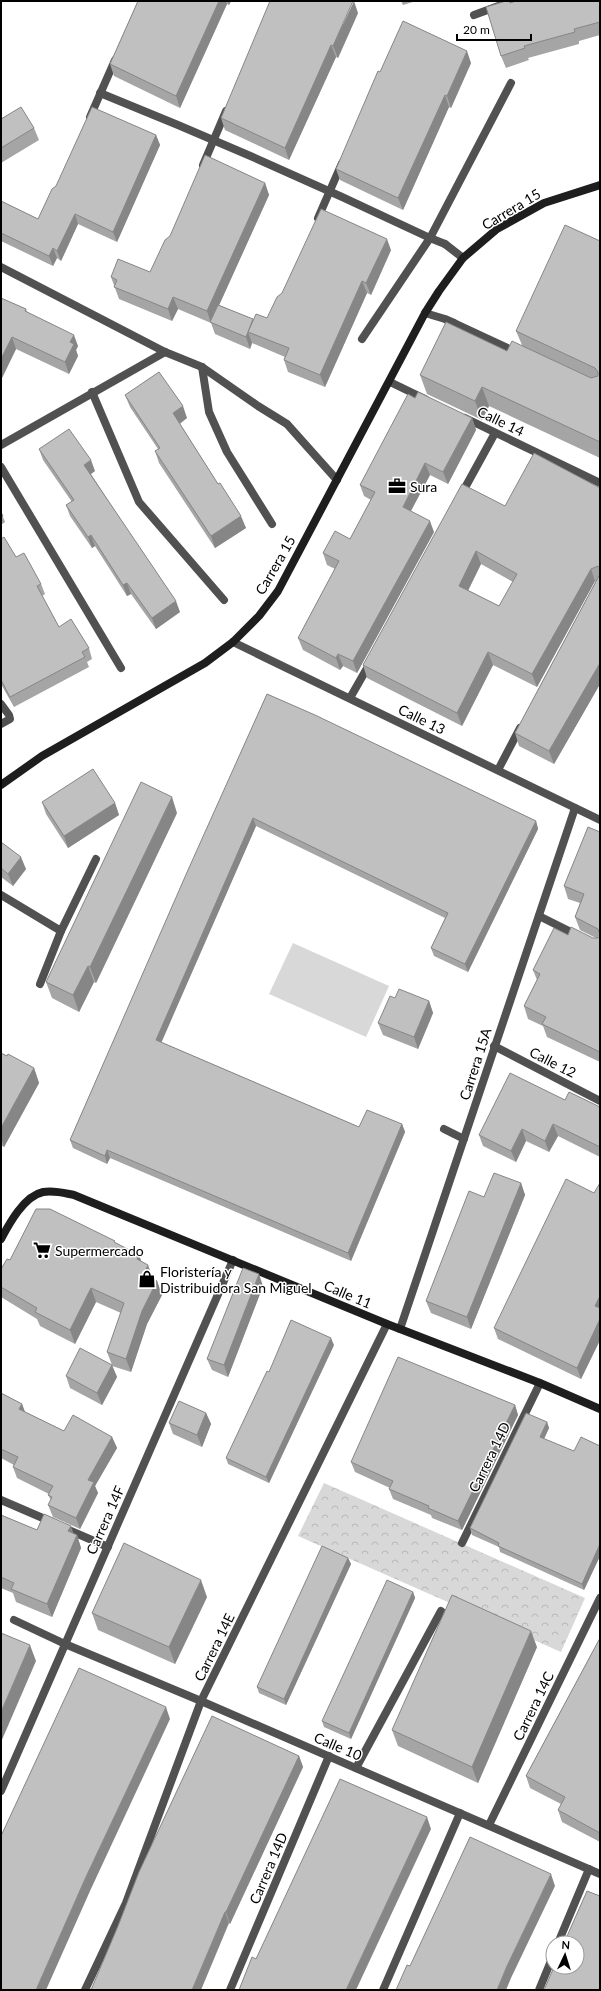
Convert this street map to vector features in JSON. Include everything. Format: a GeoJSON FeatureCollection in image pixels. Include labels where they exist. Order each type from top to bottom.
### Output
{"type":"FeatureCollection","features":[{"type":"Feature","properties":{"kind":"street"},"geometry":{"type":"LineString","coordinates":[[474,15],[512,1]]}},
{"type":"Feature","properties":{"kind":"street"},"geometry":{"type":"LineString","coordinates":[[88,122],[120,50]]}},
{"type":"Feature","properties":{"kind":"street"},"geometry":{"type":"LineString","coordinates":[[362,339],[430,238],[511,83]]}},
{"type":"Feature","properties":{"kind":"street"},"geometry":{"type":"LineString","coordinates":[[100,93],[214,139],[330,190],[445,244],[464,258]]}},
{"type":"Feature","properties":{"kind":"street"},"geometry":{"type":"LineString","coordinates":[[199,175],[230,103]]}},
{"type":"Feature","properties":{"kind":"street"},"geometry":{"type":"LineString","coordinates":[[315,225],[346,153]]}},
{"type":"Feature","properties":{"kind":"street","name":"Carrera 15"},"geometry":{"type":"LineString","coordinates":[[1,785],[42,756],[204,663],[233,642],[259,616],[278,591],[390,382],[425,313],[439,290],[464,258],[497,229],[544,203],[600,185]]}},
{"type":"Feature","properties":{"kind":"street"},"geometry":{"type":"LineString","coordinates":[[1,267],[165,352],[202,367],[286,424],[337,480]]}},
{"type":"Feature","properties":{"kind":"street"},"geometry":{"type":"LineString","coordinates":[[425,313],[445,318],[523,356]]}},
{"type":"Feature","properties":{"kind":"street"},"geometry":{"type":"LineString","coordinates":[[1,445],[92,392],[165,352]]}},
{"type":"Feature","properties":{"kind":"street"},"geometry":{"type":"LineString","coordinates":[[202,367],[209,412],[227,452],[272,524]]}},
{"type":"Feature","properties":{"kind":"street"},"geometry":{"type":"LineString","coordinates":[[390,382],[436,404]]}},
{"type":"Feature","properties":{"kind":"street"},"geometry":{"type":"LineString","coordinates":[[92,392],[139,502],[224,600]]}},
{"type":"Feature","properties":{"kind":"street","name":"Calle 14"},"geometry":{"type":"LineString","coordinates":[[456,413],[600,483]]}},
{"type":"Feature","properties":{"kind":"street"},"geometry":{"type":"LineString","coordinates":[[457,502],[496,432]]}},
{"type":"Feature","properties":{"kind":"street"},"geometry":{"type":"LineString","coordinates":[[1,467],[121,668]]}},
{"type":"Feature","properties":{"kind":"street","name":"Calle 13"},"geometry":{"type":"LineString","coordinates":[[233,642],[600,820]]}},
{"type":"Feature","properties":{"kind":"street"},"geometry":{"type":"LineString","coordinates":[[350,698],[373,656]]}},
{"type":"Feature","properties":{"kind":"street"},"geometry":{"type":"LineString","coordinates":[[1,704],[9,715],[10,719],[1,724]]}},
{"type":"Feature","properties":{"kind":"street"},"geometry":{"type":"LineString","coordinates":[[498,770],[524,722]]}},
{"type":"Feature","properties":{"kind":"street","name":"Carrera 15A"},"geometry":{"type":"LineString","coordinates":[[400,1329],[494,1046],[576,808]]}},
{"type":"Feature","properties":{"kind":"street"},"geometry":{"type":"LineString","coordinates":[[40,984],[61,931],[96,859]]}},
{"type":"Feature","properties":{"kind":"street"},"geometry":{"type":"LineString","coordinates":[[1,895],[61,931]]}},
{"type":"Feature","properties":{"kind":"street"},"geometry":{"type":"LineString","coordinates":[[539,916],[586,939]]}},
{"type":"Feature","properties":{"kind":"street","name":"Calle 12"},"geometry":{"type":"LineString","coordinates":[[494,1046],[600,1101]]}},
{"type":"Feature","properties":{"kind":"street"},"geometry":{"type":"LineString","coordinates":[[444,1130],[464,1139]]}},
{"type":"Feature","properties":{"kind":"street","name":"Calle 11"},"geometry":{"type":"LineString","coordinates":[[1,1240],[21,1207],[42,1192],[56,1191],[74,1195],[387,1324],[540,1383],[600,1408]]}},
{"type":"Feature","properties":{"kind":"street","name":"Carrera 14F"},"geometry":{"type":"LineString","coordinates":[[1,1791],[233,1260]]}},
{"type":"Feature","properties":{"kind":"street","name":"Carrera 14E"},"geometry":{"type":"LineString","coordinates":[[85,1990],[126,1903],[201,1701],[387,1324]]}},
{"type":"Feature","properties":{"kind":"street","name":"Carrera 14D"},"geometry":{"type":"LineString","coordinates":[[462,1543],[540,1383]]}},
{"type":"Feature","properties":{"kind":"street"},"geometry":{"type":"LineString","coordinates":[[1,1500],[108,1547]]}},
{"type":"Feature","properties":{"kind":"street","name":"Carrera 14C"},"geometry":{"type":"LineString","coordinates":[[489,1825],[600,1598]]}},
{"type":"Feature","properties":{"kind":"street"},"geometry":{"type":"LineString","coordinates":[[356,1768],[441,1611]]}},
{"type":"Feature","properties":{"kind":"street","name":"Calle 10"},"geometry":{"type":"LineString","coordinates":[[14,1620],[65,1644],[329,1756],[600,1874]]}},
{"type":"Feature","properties":{"kind":"street","name":"Carrera 14D"},"geometry":{"type":"LineString","coordinates":[[230,1990],[329,1756]]}},
{"type":"Feature","properties":{"kind":"street"},"geometry":{"type":"LineString","coordinates":[[383,1990],[460,1813]]}},
{"type":"Feature","properties":{"kind":"street"},"geometry":{"type":"LineString","coordinates":[[561,1935],[589,1869]]}},
{"type":"Feature","properties":{"kind":"street"},"geometry":{"type":"LineString","coordinates":[[539,1990],[545,1975]]}},
{"type":"Feature","properties":{"kind":"green space"},"geometry":{"type":"Polygon","coordinates":[[[293,943],[389,986],[366,1037],[269,994],[293,943]]]}},
{"type":"Feature","properties":{"kind":"green space"},"geometry":{"type":"Polygon","coordinates":[[[324,1483],[585,1598],[561,1652],[298,1536],[324,1483]]]}},
{"type":"Feature","properties":{"kind":"building"},"geometry":{"type":"Polygon","coordinates":[[[138,1],[219,1],[176,96],[110,64],[138,1]]]}},
{"type":"Feature","properties":{"kind":"building"},"geometry":{"type":"Polygon","coordinates":[[[270,1],[353,1],[333,46],[331,45],[285,148],[221,118],[270,1]]]}},
{"type":"Feature","properties":{"kind":"building"},"geometry":{"type":"Polygon","coordinates":[[[510,1],[510,3],[516,1],[600,1],[600,22],[574,29],[575,32],[524,46],[525,48],[501,56],[486,7],[510,1]]]}},
{"type":"Feature","properties":{"kind":"building"},"geometry":{"type":"Polygon","coordinates":[[[403,21],[467,51],[447,96],[445,95],[398,198],[336,169],[378,71],[380,72],[403,21]]]}},
{"type":"Feature","properties":{"kind":"building"},"geometry":{"type":"Polygon","coordinates":[[[21,107],[34,128],[1,148],[1,119],[21,107]]]}},
{"type":"Feature","properties":{"kind":"building"},"geometry":{"type":"Polygon","coordinates":[[[92,107],[156,135],[113,232],[75,214],[57,251],[53,248],[49,256],[1,233],[1,201],[38,219],[52,189],[56,186],[92,107]]]}},
{"type":"Feature","properties":{"kind":"building"},"geometry":{"type":"Polygon","coordinates":[[[205,155],[265,183],[207,311],[173,297],[168,309],[114,287],[117,280],[111,277],[118,259],[150,272],[165,240],[170,236],[205,155]]]}},
{"type":"Feature","properties":{"kind":"building"},"geometry":{"type":"Polygon","coordinates":[[[321,209],[387,239],[366,283],[362,281],[320,375],[284,360],[289,348],[248,332],[256,314],[267,318],[277,297],[282,293],[321,209]]]}},
{"type":"Feature","properties":{"kind":"building"},"geometry":{"type":"Polygon","coordinates":[[[565,225],[600,241],[600,442],[482,387],[475,401],[420,375],[446,322],[507,351],[512,341],[591,378],[598,376],[598,372],[595,368],[516,331],[565,225]]]}},
{"type":"Feature","properties":{"kind":"building"},"geometry":{"type":"Polygon","coordinates":[[[1,298],[26,309],[25,311],[74,335],[70,342],[74,344],[65,362],[12,337],[1,359],[1,298]]]}},
{"type":"Feature","properties":{"kind":"building"},"geometry":{"type":"Polygon","coordinates":[[[218,305],[253,319],[246,337],[210,322],[218,305]]]}},
{"type":"Feature","properties":{"kind":"building"},"geometry":{"type":"Polygon","coordinates":[[[159,372],[183,406],[173,413],[218,484],[220,483],[241,516],[211,536],[155,451],[160,448],[125,395],[159,372]]]}},
{"type":"Feature","properties":{"kind":"building"},"geometry":{"type":"Polygon","coordinates":[[[418,392],[472,418],[443,472],[425,463],[403,507],[430,521],[353,661],[338,654],[336,658],[298,638],[339,561],[323,553],[335,531],[350,539],[375,492],[360,485],[408,394],[415,398],[418,392]]]}},
{"type":"Feature","properties":{"kind":"building"},"geometry":{"type":"Polygon","coordinates":[[[69,429],[91,460],[84,465],[176,601],[152,618],[127,583],[123,585],[91,535],[88,537],[66,505],[74,500],[39,449],[69,429]]]}},
{"type":"Feature","properties":{"kind":"building"},"geometry":{"type":"Polygon","coordinates":[[[534,453],[600,488],[600,569],[598,566],[591,569],[532,674],[488,652],[457,713],[363,665],[462,484],[505,506],[534,453]],[[476,551],[459,586],[499,606],[517,574],[476,551]]]}},
{"type":"Feature","properties":{"kind":"building"},"geometry":{"type":"Polygon","coordinates":[[[4,537],[16,557],[24,553],[41,584],[37,586],[59,627],[71,619],[89,648],[82,652],[85,657],[10,697],[1,680],[1,539],[4,537]]]}},
{"type":"Feature","properties":{"kind":"building"},"geometry":{"type":"Polygon","coordinates":[[[600,574],[600,663],[549,751],[515,733],[600,574]]]}},
{"type":"Feature","properties":{"kind":"building"},"geometry":{"type":"Polygon","coordinates":[[[267,694],[315,715],[536,821],[465,964],[431,948],[448,913],[253,818],[156,1040],[359,1127],[367,1110],[402,1124],[348,1253],[107,1150],[105,1156],[70,1140],[267,694]]]}},
{"type":"Feature","properties":{"kind":"building"},"geometry":{"type":"Polygon","coordinates":[[[93,769],[115,803],[64,836],[42,802],[93,769]]]}},
{"type":"Feature","properties":{"kind":"building"},"geometry":{"type":"Polygon","coordinates":[[[141,782],[172,797],[90,967],[88,966],[73,995],[46,982],[141,782]]]}},
{"type":"Feature","properties":{"kind":"building"},"geometry":{"type":"Polygon","coordinates":[[[588,827],[600,832],[600,934],[598,929],[575,917],[584,894],[564,886],[588,827]]]}},
{"type":"Feature","properties":{"kind":"building"},"geometry":{"type":"Polygon","coordinates":[[[1,842],[21,857],[8,874],[1,868],[1,842]]]}},
{"type":"Feature","properties":{"kind":"building"},"geometry":{"type":"Polygon","coordinates":[[[571,927],[593,938],[598,938],[600,936],[600,1052],[542,1024],[546,1017],[524,1006],[540,974],[533,970],[554,928],[568,935],[571,927]]]}},
{"type":"Feature","properties":{"kind":"building"},"geometry":{"type":"Polygon","coordinates":[[[399,989],[429,1001],[414,1037],[378,1023],[390,996],[395,998],[399,989]]]}},
{"type":"Feature","properties":{"kind":"building"},"geometry":{"type":"Polygon","coordinates":[[[1,1053],[7,1056],[8,1054],[34,1068],[1,1128],[1,1053]]]}},
{"type":"Feature","properties":{"kind":"building"},"geometry":{"type":"Polygon","coordinates":[[[510,1073],[565,1100],[569,1092],[600,1107],[600,1147],[553,1124],[545,1141],[522,1129],[511,1151],[479,1135],[510,1073]]]}},
{"type":"Feature","properties":{"kind":"building"},"geometry":{"type":"Polygon","coordinates":[[[494,1173],[521,1183],[467,1317],[426,1301],[469,1191],[484,1197],[494,1173]]]}},
{"type":"Feature","properties":{"kind":"building"},"geometry":{"type":"Polygon","coordinates":[[[566,1179],[594,1193],[600,1183],[600,1296],[595,1306],[600,1308],[600,1319],[577,1368],[494,1328],[566,1179]]]}},
{"type":"Feature","properties":{"kind":"building"},"geometry":{"type":"Polygon","coordinates":[[[36,1209],[50,1209],[115,1241],[114,1242],[139,1255],[137,1259],[148,1265],[143,1275],[157,1281],[142,1311],[126,1359],[107,1352],[124,1303],[91,1288],[70,1330],[35,1312],[37,1308],[1,1287],[1,1269],[7,1259],[10,1260],[36,1209]]]}},
{"type":"Feature","properties":{"kind":"building"},"geometry":{"type":"Polygon","coordinates":[[[243,1268],[259,1274],[224,1365],[207,1359],[243,1268]]]}},
{"type":"Feature","properties":{"kind":"building"},"geometry":{"type":"Polygon","coordinates":[[[291,1320],[331,1338],[266,1477],[226,1458],[267,1371],[269,1372],[291,1320]]]}},
{"type":"Feature","properties":{"kind":"building"},"geometry":{"type":"Polygon","coordinates":[[[80,1348],[112,1365],[97,1393],[66,1376],[80,1348]]]}},
{"type":"Feature","properties":{"kind":"building"},"geometry":{"type":"Polygon","coordinates":[[[398,1357],[515,1405],[458,1521],[428,1508],[429,1506],[389,1489],[393,1481],[351,1462],[398,1357]]]}},
{"type":"Feature","properties":{"kind":"building"},"geometry":{"type":"Polygon","coordinates":[[[1,1393],[22,1404],[19,1409],[64,1431],[73,1415],[112,1437],[88,1480],[94,1482],[76,1518],[48,1505],[52,1497],[48,1495],[53,1486],[13,1467],[18,1457],[1,1449],[1,1393]]]}},
{"type":"Feature","properties":{"kind":"building"},"geometry":{"type":"Polygon","coordinates":[[[179,1401],[206,1413],[197,1435],[169,1423],[179,1401]]]}},
{"type":"Feature","properties":{"kind":"building"},"geometry":{"type":"Polygon","coordinates":[[[526,1413],[547,1422],[540,1437],[574,1451],[581,1437],[600,1446],[600,1544],[582,1584],[498,1546],[499,1543],[470,1528],[526,1413]]]}},
{"type":"Feature","properties":{"kind":"building"},"geometry":{"type":"Polygon","coordinates":[[[44,1514],[71,1526],[68,1531],[77,1535],[47,1604],[11,1589],[14,1583],[1,1577],[1,1515],[37,1530],[44,1514]]]}},
{"type":"Feature","properties":{"kind":"building"},"geometry":{"type":"Polygon","coordinates":[[[124,1543],[201,1580],[169,1647],[92,1613],[124,1543]]]}},
{"type":"Feature","properties":{"kind":"building"},"geometry":{"type":"Polygon","coordinates":[[[322,1546],[348,1558],[284,1699],[257,1687],[322,1546]]]}},
{"type":"Feature","properties":{"kind":"building"},"geometry":{"type":"Polygon","coordinates":[[[387,1580],[413,1592],[349,1733],[322,1721],[387,1580]]]}},
{"type":"Feature","properties":{"kind":"building"},"geometry":{"type":"Polygon","coordinates":[[[452,1595],[531,1631],[472,1767],[392,1730],[452,1595]]]}},
{"type":"Feature","properties":{"kind":"building"},"geometry":{"type":"Polygon","coordinates":[[[1,1633],[30,1645],[1,1712],[1,1633]]]}},
{"type":"Feature","properties":{"kind":"building"},"geometry":{"type":"Polygon","coordinates":[[[600,1638],[600,1833],[558,1810],[565,1797],[526,1776],[600,1638]]]}},
{"type":"Feature","properties":{"kind":"building"},"geometry":{"type":"Polygon","coordinates":[[[79,1668],[166,1707],[85,1879],[36,1990],[1,1990],[1,1836],[79,1668]]]}},
{"type":"Feature","properties":{"kind":"building"},"geometry":{"type":"Polygon","coordinates":[[[212,1716],[299,1756],[225,1912],[192,1990],[91,1990],[139,1872],[212,1716]]]}},
{"type":"Feature","properties":{"kind":"building"},"geometry":{"type":"Polygon","coordinates":[[[340,1779],[427,1817],[346,1990],[239,1990],[252,1957],[256,1959],[340,1779]]]}},
{"type":"Feature","properties":{"kind":"building"},"geometry":{"type":"Polygon","coordinates":[[[470,1837],[551,1874],[497,1990],[396,1990],[407,1965],[410,1966],[470,1837]]]}},
{"type":"Feature","properties":{"kind":"building"},"geometry":{"type":"Polygon","coordinates":[[[587,1891],[600,1896],[600,1990],[544,1990],[551,1975],[585,1975],[585,1935],[568,1935],[587,1891]]]}},
{"type":"Feature","properties":{"kind":"place","name":"Sura"},"geometry":{"type":"Point","coordinates":[397,486]}},
{"type":"Feature","properties":{"kind":"place","name":"Supermercado"},"geometry":{"type":"Point","coordinates":[42,1250]}},
{"type":"Feature","properties":{"kind":"place","name":"Floristería y Distribuidora San Miguel"},"geometry":{"type":"Point","coordinates":[147,1279]}}]}
